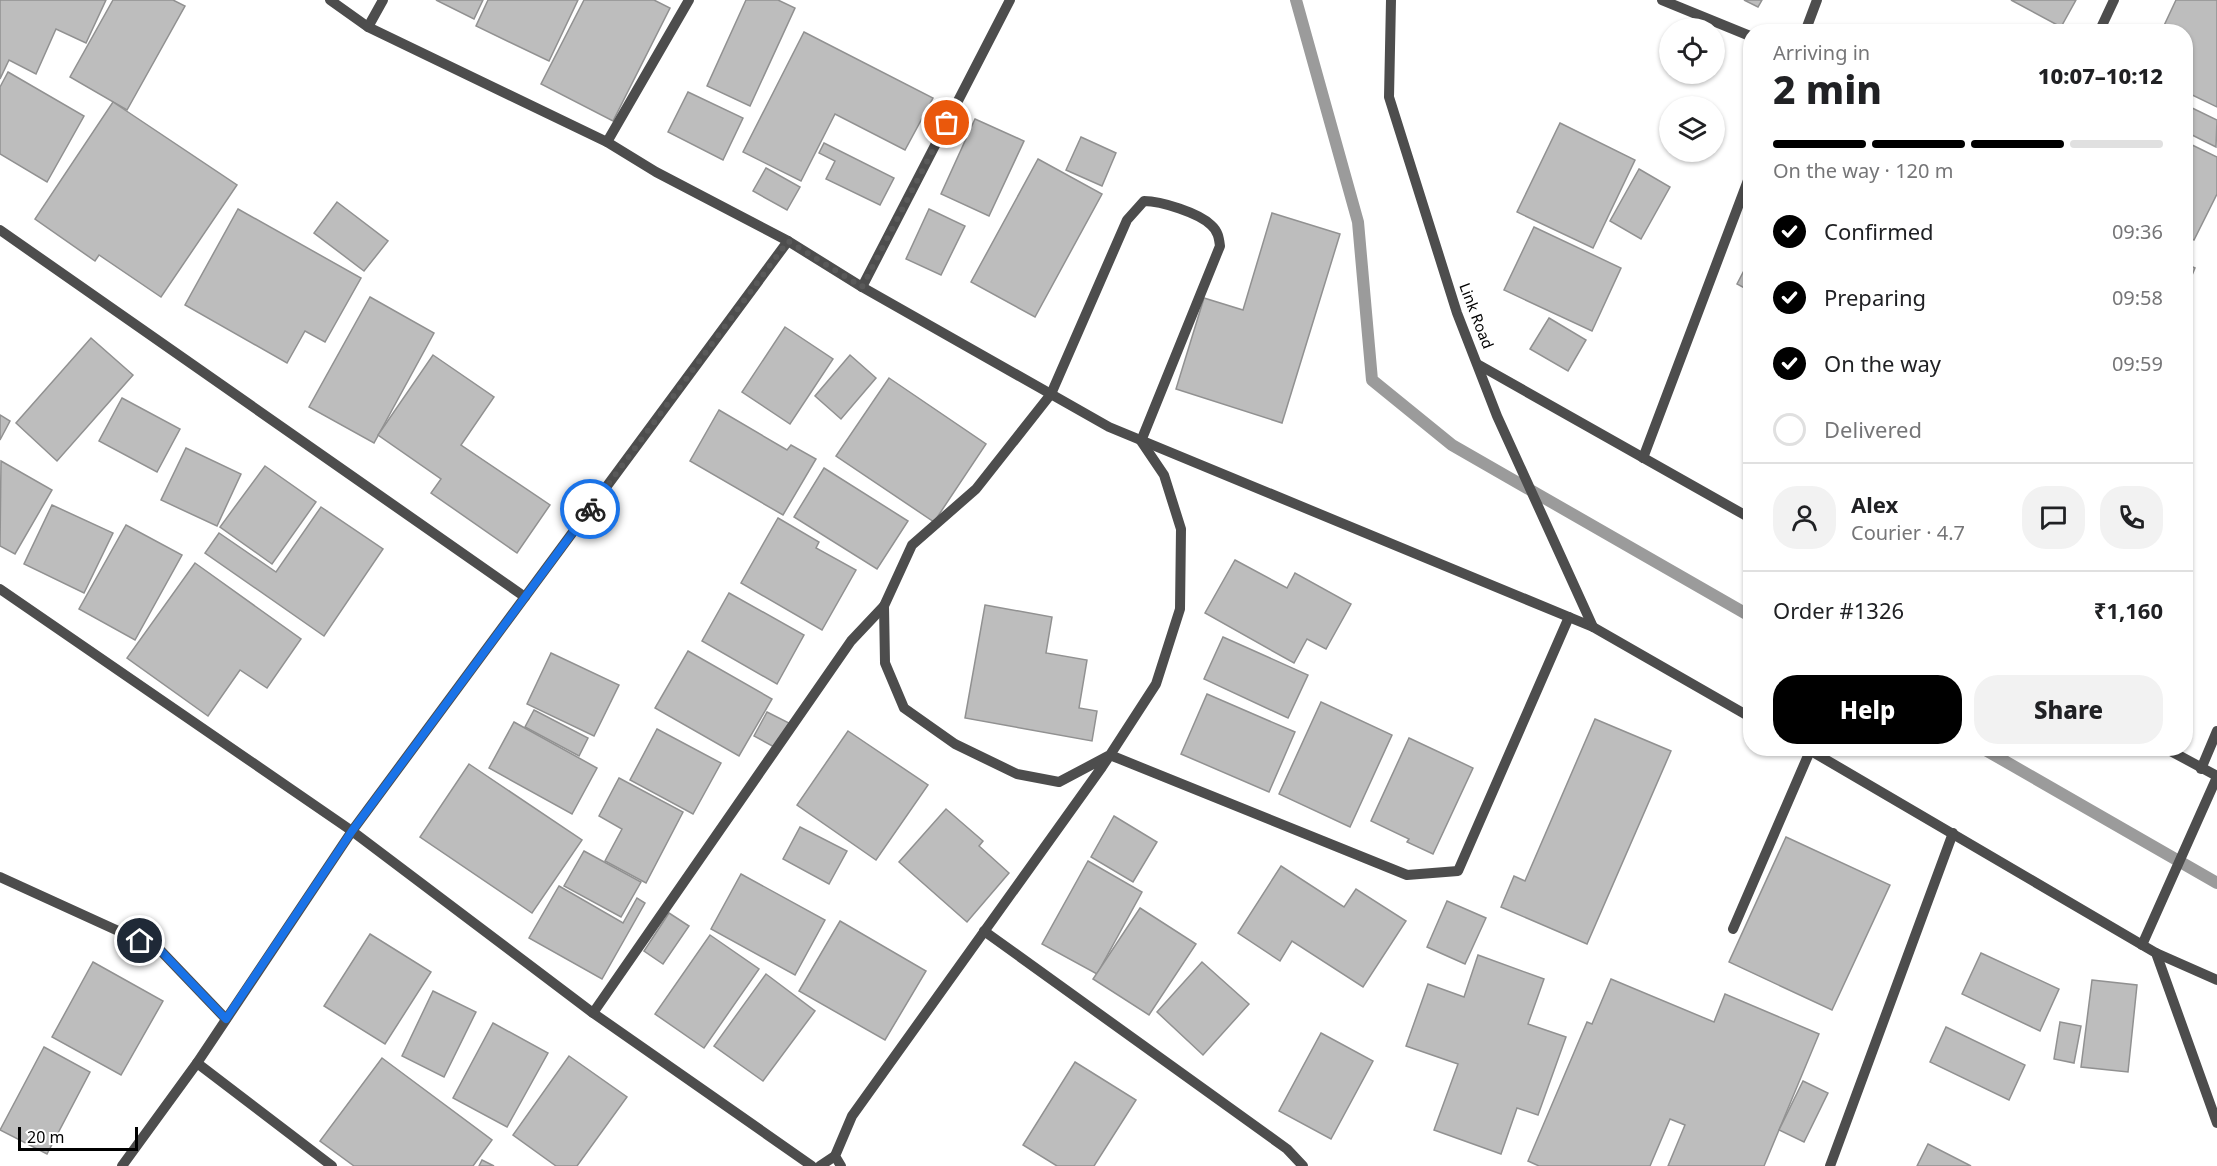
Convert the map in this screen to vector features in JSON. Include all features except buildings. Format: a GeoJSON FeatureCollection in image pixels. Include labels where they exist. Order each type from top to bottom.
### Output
{"type":"FeatureCollection","features":[{"type":"Feature","properties":{"kind":"street"},"geometry":{"type":"LineString","coordinates":[[330,0],[368,27],[607,141],[656,172],[788,241],[862,287],[1109,427],[1593,627],[1743,713]]}},
{"type":"Feature","properties":{"kind":"street"},"geometry":{"type":"LineString","coordinates":[[368,27],[383,0]]}},
{"type":"Feature","properties":{"kind":"street"},"geometry":{"type":"LineString","coordinates":[[607,141],[689,0]]}},
{"type":"Feature","properties":{"kind":"street"},"geometry":{"type":"LineString","coordinates":[[862,287],[1010,0]]}},
{"type":"Feature","properties":{"kind":"street","name":"Link Road"},"geometry":{"type":"LineString","coordinates":[[1391,0],[1389,97],[1456,313],[1479,365],[1497,416],[1570,572],[1593,627]]}},
{"type":"Feature","properties":{"kind":"street"},"geometry":{"type":"LineString","coordinates":[[1662,0],[1743,33]]}},
{"type":"Feature","properties":{"kind":"street"},"geometry":{"type":"LineString","coordinates":[[1808,24],[1817,0]]}},
{"type":"Feature","properties":{"kind":"street"},"geometry":{"type":"LineString","coordinates":[[2104,24],[2114,0]]}},
{"type":"Feature","properties":{"kind":"street"},"geometry":{"type":"LineString","coordinates":[[1644,458],[1743,194]]}},
{"type":"Feature","properties":{"kind":"street"},"geometry":{"type":"LineString","coordinates":[[593,1013],[851,641],[884,606],[912,545],[976,489],[1051,394],[1134,209],[1144,201],[1160,201],[1211,224],[1218,234],[1220,246],[1142,441]]}},
{"type":"Feature","properties":{"kind":"street"},"geometry":{"type":"LineString","coordinates":[[0,230],[525,597]]}},
{"type":"Feature","properties":{"kind":"street"},"geometry":{"type":"LineString","coordinates":[[122,1166],[197,1063],[352,831],[788,241]]}},
{"type":"Feature","properties":{"kind":"street"},"geometry":{"type":"LineString","coordinates":[[1479,365],[1743,514]]}},
{"type":"Feature","properties":{"kind":"street"},"geometry":{"type":"LineString","coordinates":[[820,1166],[835,1156],[852,1116],[1110,755],[1156,684],[1180,609],[1181,529],[1164,475],[1142,441]]}},
{"type":"Feature","properties":{"kind":"street"},"geometry":{"type":"LineString","coordinates":[[0,589],[352,831],[593,1013],[812,1166]]}},
{"type":"Feature","properties":{"kind":"street"},"geometry":{"type":"LineString","coordinates":[[884,606],[885,663],[904,708],[955,744],[1017,774],[1059,782],[1110,755],[1407,875],[1458,871],[1569,617]]}},
{"type":"Feature","properties":{"kind":"street"},"geometry":{"type":"LineString","coordinates":[[2201,769],[2217,731]]}},
{"type":"Feature","properties":{"kind":"street"},"geometry":{"type":"LineString","coordinates":[[1733,929],[1805,756]]}},
{"type":"Feature","properties":{"kind":"street"},"geometry":{"type":"LineString","coordinates":[[1818,756],[2156,953],[2217,980]]}},
{"type":"Feature","properties":{"kind":"street"},"geometry":{"type":"LineString","coordinates":[[2142,945],[2217,777],[2178,756]]}},
{"type":"Feature","properties":{"kind":"street"},"geometry":{"type":"LineString","coordinates":[[1830,1166],[1953,833]]}},
{"type":"Feature","properties":{"kind":"street"},"geometry":{"type":"LineString","coordinates":[[0,877],[160,950],[226,1019]]}},
{"type":"Feature","properties":{"kind":"street"},"geometry":{"type":"LineString","coordinates":[[984,931],[1287,1149],[1303,1166]]}},
{"type":"Feature","properties":{"kind":"street"},"geometry":{"type":"LineString","coordinates":[[2156,953],[2217,1123]]}},
{"type":"Feature","properties":{"kind":"street"},"geometry":{"type":"LineString","coordinates":[[197,1063],[332,1166]]}},
{"type":"Feature","properties":{"kind":"street"},"geometry":{"type":"LineString","coordinates":[[835,1156],[841,1166]]}},
{"type":"Feature","properties":{"kind":"waterway"},"geometry":{"type":"LineString","coordinates":[[1296,0],[1358,222],[1372,380],[1452,445],[1743,612]]}},
{"type":"Feature","properties":{"kind":"waterway"},"geometry":{"type":"LineString","coordinates":[[1996,756],[2217,883]]}},
{"type":"Feature","properties":{"kind":"way so far"},"geometry":{"type":"LineString","coordinates":[[590,509],[788,241],[862,287],[947,123]]}},
{"type":"Feature","properties":{"kind":"route"},"geometry":{"type":"LineString","coordinates":[[140,941],[160,950],[226,1019],[352,831],[590,509]]}}]}
